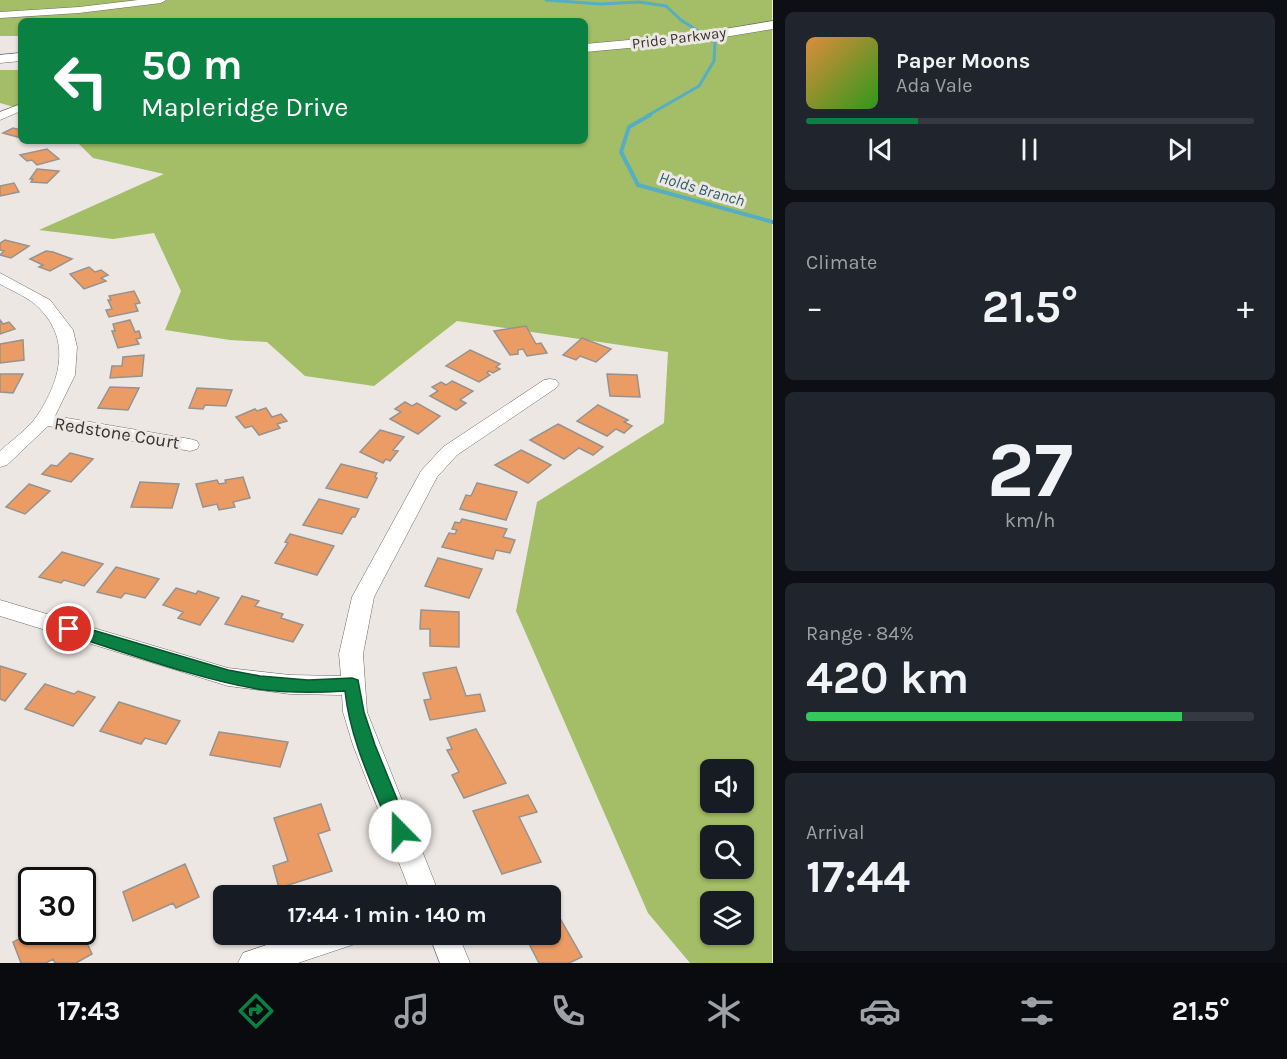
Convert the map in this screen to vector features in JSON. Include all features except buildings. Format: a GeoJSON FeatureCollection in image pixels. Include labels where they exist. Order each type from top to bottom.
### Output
{"type":"FeatureCollection","features":[{"type":"Feature","properties":{"kind":"main road","name":"Pride Parkway"},"geometry":{"type":"LineString","coordinates":[[588,48],[771,28]]}},
{"type":"Feature","properties":{"kind":"main road","name":"Pride Parkway"},"geometry":{"type":"LineString","coordinates":[[588,54],[632,51],[771,28]]}},
{"type":"Feature","properties":{"kind":"main road"},"geometry":{"type":"LineString","coordinates":[[0,52],[18,51]]}},
{"type":"Feature","properties":{"kind":"main road"},"geometry":{"type":"LineString","coordinates":[[0,59],[18,57]]}},
{"type":"Feature","properties":{"kind":"street"},"geometry":{"type":"LineString","coordinates":[[0,15],[79,10],[161,0]]}},
{"type":"Feature","properties":{"kind":"street"},"geometry":{"type":"LineString","coordinates":[[0,116],[18,108]]}},
{"type":"Feature","properties":{"kind":"street"},"geometry":{"type":"LineString","coordinates":[[0,278],[44,303],[65,330],[69,346],[66,375],[44,420],[0,461]]}},
{"type":"Feature","properties":{"kind":"street"},"geometry":{"type":"LineString","coordinates":[[422,885],[355,712],[351,654],[363,597],[428,474],[450,450],[550,384]]}},
{"type":"Feature","properties":{"kind":"street","name":"Redstone Court"},"geometry":{"type":"LineString","coordinates":[[44,420],[190,445]]}},
{"type":"Feature","properties":{"kind":"street"},"geometry":{"type":"LineString","coordinates":[[0,608],[228,676],[308,687],[352,685]]}},
{"type":"Feature","properties":{"kind":"street"},"geometry":{"type":"LineString","coordinates":[[253,963],[310,945]]}},
{"type":"Feature","properties":{"kind":"street"},"geometry":{"type":"LineString","coordinates":[[447,945],[454,963]]}},
{"type":"Feature","properties":{"kind":"green space"},"geometry":{"type":"Polygon","coordinates":[[[0,0],[772,0],[772,963],[690,963],[648,913],[516,611],[537,502],[664,423],[668,352],[457,321],[374,386],[305,376],[267,342],[230,340],[165,330],[181,291],[154,233],[113,239],[39,230],[164,174],[93,158],[79,144],[588,144],[588,18],[18,18],[18,36],[0,36],[0,0]]]}},
{"type":"Feature","properties":{"kind":"green space"},"geometry":{"type":"Polygon","coordinates":[[[0,70],[18,70],[18,108],[0,103],[0,70]]]}},
{"type":"Feature","properties":{"kind":"waterway","name":"Holds Branch"},"geometry":{"type":"LineString","coordinates":[[546,0],[600,4],[639,2],[666,6],[681,20],[715,42],[714,61],[699,86],[647,116]]}},
{"type":"Feature","properties":{"kind":"waterway","name":"Holds Branch"},"geometry":{"type":"LineString","coordinates":[[650,115],[629,127],[621,152],[638,185],[773,222]]}},
{"type":"Feature","properties":{"kind":"route"},"geometry":{"type":"LineString","coordinates":[[69,629],[228,676],[308,687],[352,685],[355,712],[400,831]]}}]}
